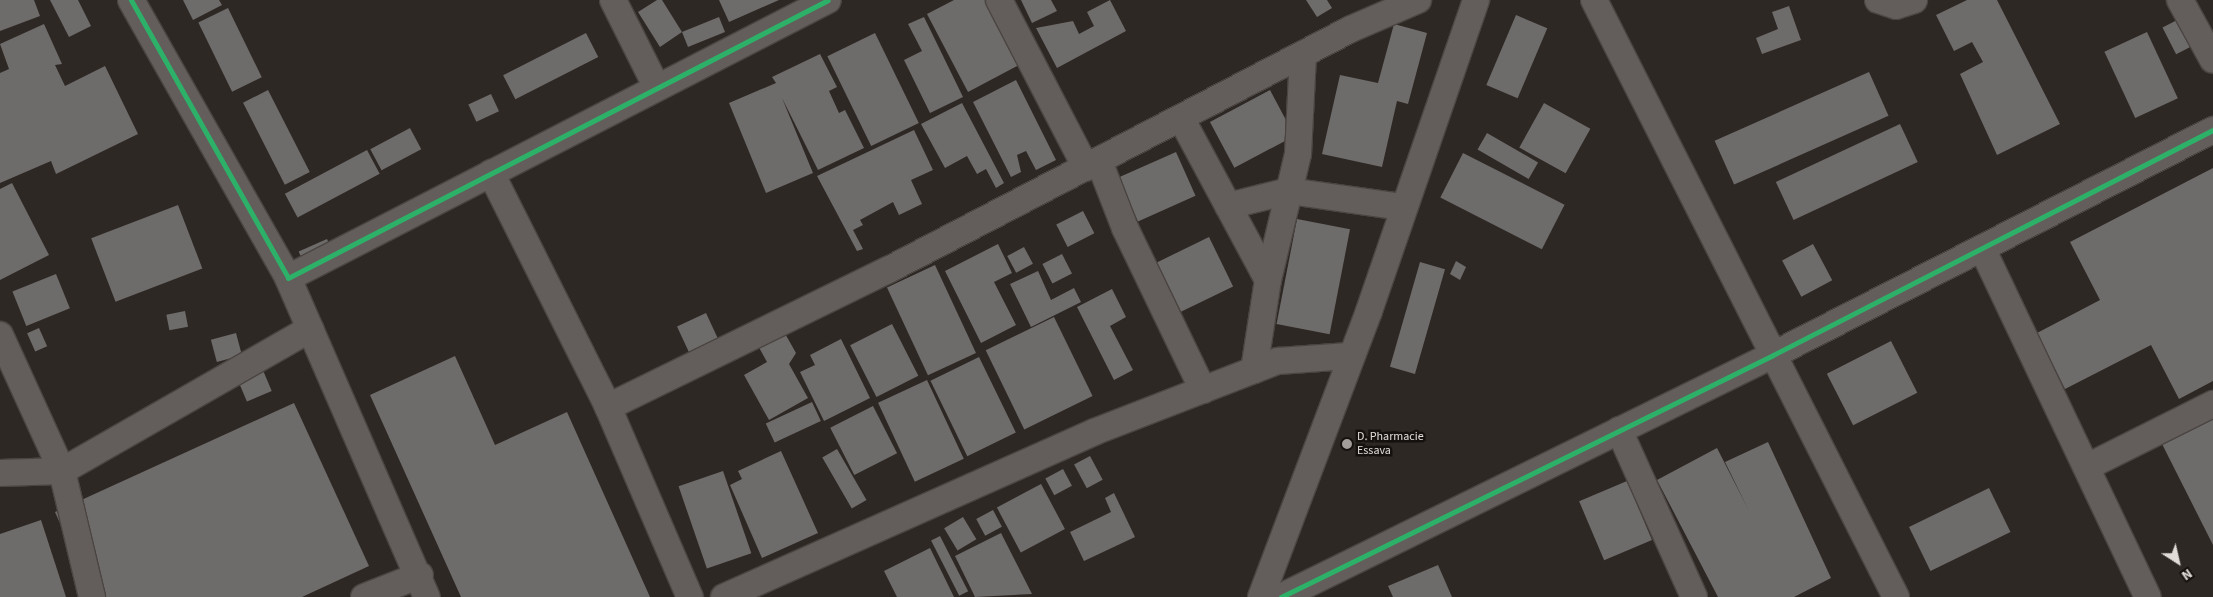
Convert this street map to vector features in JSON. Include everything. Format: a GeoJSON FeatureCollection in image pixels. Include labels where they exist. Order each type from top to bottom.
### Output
{"type":"FeatureCollection","features":[{"type":"Feature","properties":{"kind":"street"},"geometry":{"type":"LineString","coordinates":[[131,0],[288,278],[424,586],[364,597]]}},
{"type":"Feature","properties":{"kind":"street"},"geometry":{"type":"LineString","coordinates":[[1000,0],[1093,164],[1202,390]]}},
{"type":"Feature","properties":{"kind":"street"},"geometry":{"type":"LineString","coordinates":[[608,406],[1093,164],[1303,54],[1418,0]]}},
{"type":"Feature","properties":{"kind":"street"},"geometry":{"type":"LineString","coordinates":[[1262,597],[1476,0]]}},
{"type":"Feature","properties":{"kind":"street"},"geometry":{"type":"LineString","coordinates":[[1594,0],[1896,597]]}},
{"type":"Feature","properties":{"kind":"street"},"geometry":{"type":"LineString","coordinates":[[1878,0],[1896,6],[1914,0]]}},
{"type":"Feature","properties":{"kind":"street"},"geometry":{"type":"LineString","coordinates":[[2180,0],[2213,60]]}},
{"type":"Feature","properties":{"kind":"street"},"geometry":{"type":"LineString","coordinates":[[615,1],[656,88]]}},
{"type":"Feature","properties":{"kind":"street"},"geometry":{"type":"LineString","coordinates":[[288,278],[656,88],[817,2]]}},
{"type":"Feature","properties":{"kind":"street"},"geometry":{"type":"LineString","coordinates":[[1254,370],[1268,280],[1298,154],[1303,54]]}},
{"type":"Feature","properties":{"kind":"street"},"geometry":{"type":"LineString","coordinates":[[1181,118],[1268,280]]}},
{"type":"Feature","properties":{"kind":"street"},"geometry":{"type":"LineString","coordinates":[[1281,597],[1773,355],[2213,130]]}},
{"type":"Feature","properties":{"kind":"street"},"geometry":{"type":"LineString","coordinates":[[491,173],[608,406],[690,597]]}},
{"type":"Feature","properties":{"kind":"street"},"geometry":{"type":"LineString","coordinates":[[1228,206],[1289,191],[1403,207]]}},
{"type":"Feature","properties":{"kind":"street"},"geometry":{"type":"LineString","coordinates":[[1982,248],[2148,597]]}},
{"type":"Feature","properties":{"kind":"street"},"geometry":{"type":"LineString","coordinates":[[0,473],[62,471],[310,329]]}},
{"type":"Feature","properties":{"kind":"street"},"geometry":{"type":"LineString","coordinates":[[0,335],[62,471],[92,597]]}},
{"type":"Feature","properties":{"kind":"street"},"geometry":{"type":"LineString","coordinates":[[724,597],[1094,432],[1202,390],[1278,361],[1349,356]]}},
{"type":"Feature","properties":{"kind":"street"},"geometry":{"type":"LineString","coordinates":[[2087,467],[2213,404]]}},
{"type":"Feature","properties":{"kind":"street"},"geometry":{"type":"LineString","coordinates":[[1619,430],[1694,597]]}},
{"type":"Feature","properties":{"kind":"building"},"geometry":{"type":"Polygon","coordinates":[[[0,0],[34,0],[40,16],[0,31],[0,0]]]}},
{"type":"Feature","properties":{"kind":"building"},"geometry":{"type":"Polygon","coordinates":[[[50,0],[78,0],[91,26],[69,37],[50,0]]]}},
{"type":"Feature","properties":{"kind":"building"},"geometry":{"type":"Polygon","coordinates":[[[183,0],[219,0],[222,5],[193,20],[183,0]]]}},
{"type":"Feature","properties":{"kind":"building"},"geometry":{"type":"Polygon","coordinates":[[[657,0],[662,0],[682,32],[660,47],[638,12],[657,0]]]}},
{"type":"Feature","properties":{"kind":"building"},"geometry":{"type":"Polygon","coordinates":[[[719,0],[779,0],[729,22],[719,0]]]}},
{"type":"Feature","properties":{"kind":"building"},"geometry":{"type":"Polygon","coordinates":[[[954,0],[985,0],[1019,65],[968,92],[927,14],[954,0]]]}},
{"type":"Feature","properties":{"kind":"building"},"geometry":{"type":"Polygon","coordinates":[[[1021,0],[1051,0],[1057,11],[1032,23],[1021,0]]]}},
{"type":"Feature","properties":{"kind":"building"},"geometry":{"type":"Polygon","coordinates":[[[1110,0],[1126,31],[1057,68],[1036,28],[1073,21],[1079,34],[1094,26],[1087,12],[1110,0]]]}},
{"type":"Feature","properties":{"kind":"building"},"geometry":{"type":"Polygon","coordinates":[[[1306,0],[1327,0],[1332,8],[1317,17],[1306,0]]]}},
{"type":"Feature","properties":{"kind":"building"},"geometry":{"type":"Polygon","coordinates":[[[1967,0],[1997,0],[2060,124],[1997,155],[1960,74],[1983,62],[1972,42],[1954,51],[1936,15],[1967,0]]]}},
{"type":"Feature","properties":{"kind":"building"},"geometry":{"type":"Polygon","coordinates":[[[1789,6],[1801,40],[1762,54],[1756,38],[1778,29],[1772,12],[1789,6]]]}},
{"type":"Feature","properties":{"kind":"building"},"geometry":{"type":"Polygon","coordinates":[[[228,8],[262,77],[232,92],[198,22],[228,8]]]}},
{"type":"Feature","properties":{"kind":"building"},"geometry":{"type":"Polygon","coordinates":[[[1516,15],[1547,28],[1518,98],[1486,85],[1516,15]]]}},
{"type":"Feature","properties":{"kind":"building"},"geometry":{"type":"Polygon","coordinates":[[[719,17],[725,32],[688,47],[682,32],[719,17]]]}},
{"type":"Feature","properties":{"kind":"building"},"geometry":{"type":"Polygon","coordinates":[[[924,17],[963,97],[930,113],[904,60],[922,51],[908,24],[924,17]]]}},
{"type":"Feature","properties":{"kind":"building"},"geometry":{"type":"Polygon","coordinates":[[[2183,17],[2197,44],[2176,54],[2163,27],[2183,17]]]}},
{"type":"Feature","properties":{"kind":"building"},"geometry":{"type":"Polygon","coordinates":[[[44,24],[62,64],[55,65],[65,86],[105,66],[138,134],[56,174],[51,161],[0,183],[0,73],[9,69],[0,44],[44,24]]]}},
{"type":"Feature","properties":{"kind":"building"},"geometry":{"type":"Polygon","coordinates":[[[1394,24],[1427,33],[1408,104],[1397,101],[1382,167],[1322,154],[1340,75],[1378,83],[1394,24]]]}},
{"type":"Feature","properties":{"kind":"building"},"geometry":{"type":"Polygon","coordinates":[[[2147,32],[2178,98],[2135,118],[2104,52],[2147,32]]]}},
{"type":"Feature","properties":{"kind":"building"},"geometry":{"type":"Polygon","coordinates":[[[586,33],[598,57],[515,99],[503,75],[586,33]]]}},
{"type":"Feature","properties":{"kind":"building"},"geometry":{"type":"Polygon","coordinates":[[[875,33],[919,123],[871,146],[827,56],[875,33]]]}},
{"type":"Feature","properties":{"kind":"building"},"geometry":{"type":"Polygon","coordinates":[[[820,54],[837,87],[829,91],[839,113],[845,110],[864,148],[818,170],[782,98],[813,173],[766,193],[729,103],[776,83],[772,77],[820,54]]]}},
{"type":"Feature","properties":{"kind":"building"},"geometry":{"type":"Polygon","coordinates":[[[1869,72],[1889,116],[1734,185],[1715,141],[1869,72]]]}},
{"type":"Feature","properties":{"kind":"building"},"geometry":{"type":"Polygon","coordinates":[[[1016,80],[1056,160],[1036,170],[1026,151],[1017,155],[1021,172],[1011,177],[973,102],[1016,80]]]}},
{"type":"Feature","properties":{"kind":"building"},"geometry":{"type":"Polygon","coordinates":[[[268,90],[310,172],[285,185],[243,103],[268,90]]]}},
{"type":"Feature","properties":{"kind":"building"},"geometry":{"type":"Polygon","coordinates":[[[1270,90],[1294,136],[1234,168],[1210,122],[1270,90]]]}},
{"type":"Feature","properties":{"kind":"building"},"geometry":{"type":"Polygon","coordinates":[[[491,94],[499,111],[476,122],[468,105],[491,94]]]}},
{"type":"Feature","properties":{"kind":"building"},"geometry":{"type":"Polygon","coordinates":[[[962,103],[1004,183],[996,188],[986,169],[977,174],[967,156],[945,168],[921,124],[962,103]]]}},
{"type":"Feature","properties":{"kind":"building"},"geometry":{"type":"Polygon","coordinates":[[[1544,103],[1590,129],[1566,173],[1519,148],[1544,103]]]}},
{"type":"Feature","properties":{"kind":"building"},"geometry":{"type":"Polygon","coordinates":[[[1900,124],[1918,162],[1794,220],[1776,182],[1900,124]]]}},
{"type":"Feature","properties":{"kind":"building"},"geometry":{"type":"Polygon","coordinates":[[[410,128],[421,149],[382,170],[370,149],[410,128]]]}},
{"type":"Feature","properties":{"kind":"building"},"geometry":{"type":"Polygon","coordinates":[[[914,130],[933,170],[911,180],[922,204],[899,215],[893,202],[860,220],[863,225],[853,230],[863,249],[857,251],[817,176],[914,130]]]}},
{"type":"Feature","properties":{"kind":"building"},"geometry":{"type":"Polygon","coordinates":[[[1487,133],[1538,162],[1529,179],[1478,149],[1487,133]]]}},
{"type":"Feature","properties":{"kind":"building"},"geometry":{"type":"Polygon","coordinates":[[[367,150],[380,174],[298,218],[285,194],[367,150]]]}},
{"type":"Feature","properties":{"kind":"building"},"geometry":{"type":"Polygon","coordinates":[[[1176,152],[1196,196],[1138,221],[1118,178],[1176,152]]]}},
{"type":"Feature","properties":{"kind":"building"},"geometry":{"type":"Polygon","coordinates":[[[1463,153],[1565,205],[1542,249],[1440,198],[1463,153]]]}},
{"type":"Feature","properties":{"kind":"building"},"geometry":{"type":"Polygon","coordinates":[[[2213,168],[2213,381],[2179,399],[2151,345],[2065,389],[2037,333],[2100,300],[2070,242],[2213,168]]]}},
{"type":"Feature","properties":{"kind":"building"},"geometry":{"type":"Polygon","coordinates":[[[12,183],[49,255],[0,280],[0,189],[12,183]]]}},
{"type":"Feature","properties":{"kind":"building"},"geometry":{"type":"Polygon","coordinates":[[[178,205],[202,268],[116,302],[91,238],[178,205]]]}},
{"type":"Feature","properties":{"kind":"building"},"geometry":{"type":"Polygon","coordinates":[[[1083,211],[1094,233],[1068,247],[1056,225],[1083,211]]]}},
{"type":"Feature","properties":{"kind":"building"},"geometry":{"type":"Polygon","coordinates":[[[1297,219],[1350,229],[1330,334],[1277,324],[1297,219]]]}},
{"type":"Feature","properties":{"kind":"building"},"geometry":{"type":"Polygon","coordinates":[[[1209,237],[1233,286],[1181,312],[1157,262],[1209,237]]]}},
{"type":"Feature","properties":{"kind":"building"},"geometry":{"type":"Polygon","coordinates":[[[327,239],[338,264],[310,276],[299,252],[327,239]]]}},
{"type":"Feature","properties":{"kind":"building"},"geometry":{"type":"Polygon","coordinates":[[[998,244],[1012,273],[994,282],[1016,325],[981,343],[945,271],[998,244]]]}},
{"type":"Feature","properties":{"kind":"building"},"geometry":{"type":"Polygon","coordinates":[[[1813,244],[1832,280],[1801,297],[1782,260],[1813,244]]]}},
{"type":"Feature","properties":{"kind":"building"},"geometry":{"type":"Polygon","coordinates":[[[1024,247],[1033,264],[1016,273],[1007,256],[1024,247]]]}},
{"type":"Feature","properties":{"kind":"building"},"geometry":{"type":"Polygon","coordinates":[[[1062,254],[1072,274],[1052,284],[1042,264],[1062,254]]]}},
{"type":"Feature","properties":{"kind":"building"},"geometry":{"type":"Polygon","coordinates":[[[1456,261],[1466,267],[1460,280],[1450,274],[1456,261]]]}},
{"type":"Feature","properties":{"kind":"building"},"geometry":{"type":"Polygon","coordinates":[[[1420,262],[1445,269],[1415,374],[1390,367],[1420,262]]]}},
{"type":"Feature","properties":{"kind":"building"},"geometry":{"type":"Polygon","coordinates":[[[935,265],[976,353],[928,375],[887,287],[935,265]]]}},
{"type":"Feature","properties":{"kind":"building"},"geometry":{"type":"Polygon","coordinates":[[[1038,271],[1051,300],[1074,288],[1081,302],[1031,327],[1010,284],[1038,271]]]}},
{"type":"Feature","properties":{"kind":"building"},"geometry":{"type":"Polygon","coordinates":[[[56,274],[70,308],[26,326],[12,292],[56,274]]]}},
{"type":"Feature","properties":{"kind":"building"},"geometry":{"type":"Polygon","coordinates":[[[1112,289],[1126,317],[1110,326],[1133,370],[1114,380],[1077,307],[1112,289]]]}},
{"type":"Feature","properties":{"kind":"building"},"geometry":{"type":"Polygon","coordinates":[[[185,311],[188,327],[169,330],[166,315],[185,311]]]}},
{"type":"Feature","properties":{"kind":"building"},"geometry":{"type":"Polygon","coordinates":[[[706,313],[721,345],[692,358],[677,327],[706,313]]]}},
{"type":"Feature","properties":{"kind":"building"},"geometry":{"type":"Polygon","coordinates":[[[1054,317],[1093,396],[1024,429],[986,350],[1054,317]]]}},
{"type":"Feature","properties":{"kind":"building"},"geometry":{"type":"Polygon","coordinates":[[[892,324],[918,376],[876,397],[850,345],[892,324]]]}},
{"type":"Feature","properties":{"kind":"building"},"geometry":{"type":"Polygon","coordinates":[[[39,328],[47,346],[35,352],[27,333],[39,328]]]}},
{"type":"Feature","properties":{"kind":"building"},"geometry":{"type":"Polygon","coordinates":[[[783,330],[796,353],[789,364],[808,398],[769,420],[744,375],[767,362],[757,344],[783,330]]]}},
{"type":"Feature","properties":{"kind":"building"},"geometry":{"type":"Polygon","coordinates":[[[236,333],[242,355],[217,362],[211,340],[236,333]]]}},
{"type":"Feature","properties":{"kind":"building"},"geometry":{"type":"Polygon","coordinates":[[[841,339],[870,398],[824,421],[800,372],[815,365],[810,355],[841,339]]]}},
{"type":"Feature","properties":{"kind":"building"},"geometry":{"type":"Polygon","coordinates":[[[1891,341],[1917,393],[1853,425],[1827,374],[1891,341]]]}},
{"type":"Feature","properties":{"kind":"building"},"geometry":{"type":"Polygon","coordinates":[[[455,356],[495,445],[567,412],[650,597],[461,597],[370,395],[455,356]]]}},
{"type":"Feature","properties":{"kind":"building"},"geometry":{"type":"Polygon","coordinates":[[[979,357],[1016,432],[967,456],[930,381],[979,357]]]}},
{"type":"Feature","properties":{"kind":"building"},"geometry":{"type":"Polygon","coordinates":[[[262,368],[272,391],[247,402],[237,379],[262,368]]]}},
{"type":"Feature","properties":{"kind":"building"},"geometry":{"type":"Polygon","coordinates":[[[927,380],[964,459],[915,482],[878,403],[927,380]]]}},
{"type":"Feature","properties":{"kind":"building"},"geometry":{"type":"Polygon","coordinates":[[[812,402],[821,421],[775,443],[766,424],[812,402]]]}},
{"type":"Feature","properties":{"kind":"building"},"geometry":{"type":"Polygon","coordinates":[[[294,403],[369,566],[302,597],[93,597],[55,512],[294,403]]]}},
{"type":"Feature","properties":{"kind":"building"},"geometry":{"type":"Polygon","coordinates":[[[873,406],[897,453],[854,475],[830,428],[873,406]]]}},
{"type":"Feature","properties":{"kind":"building"},"geometry":{"type":"Polygon","coordinates":[[[2213,411],[2213,545],[2159,438],[2213,411]]]}},
{"type":"Feature","properties":{"kind":"building"},"geometry":{"type":"Polygon","coordinates":[[[1768,442],[1831,578],[1794,597],[1718,597],[1657,480],[1717,448],[1748,509],[1725,462],[1768,442]]]}},
{"type":"Feature","properties":{"kind":"building"},"geometry":{"type":"Polygon","coordinates":[[[837,449],[866,500],[852,509],[822,457],[837,449]]]}},
{"type":"Feature","properties":{"kind":"building"},"geometry":{"type":"Polygon","coordinates":[[[781,451],[818,533],[762,558],[730,485],[742,479],[738,471],[781,451]]]}},
{"type":"Feature","properties":{"kind":"building"},"geometry":{"type":"Polygon","coordinates":[[[1090,456],[1103,480],[1087,488],[1074,464],[1090,456]]]}},
{"type":"Feature","properties":{"kind":"building"},"geometry":{"type":"Polygon","coordinates":[[[1063,469],[1072,486],[1054,495],[1045,478],[1063,469]]]}},
{"type":"Feature","properties":{"kind":"building"},"geometry":{"type":"Polygon","coordinates":[[[723,471],[751,553],[707,569],[679,486],[723,471]]]}},
{"type":"Feature","properties":{"kind":"building"},"geometry":{"type":"Polygon","coordinates":[[[1627,481],[1652,540],[1604,560],[1579,501],[1627,481]]]}},
{"type":"Feature","properties":{"kind":"building"},"geometry":{"type":"Polygon","coordinates":[[[1041,484],[1065,529],[1021,553],[997,507],[1041,484]]]}},
{"type":"Feature","properties":{"kind":"building"},"geometry":{"type":"Polygon","coordinates":[[[1989,488],[2010,532],[1930,571],[1909,527],[1989,488]]]}},
{"type":"Feature","properties":{"kind":"building"},"geometry":{"type":"Polygon","coordinates":[[[1114,493],[1135,537],[1084,561],[1070,532],[1111,512],[1105,498],[1114,493]]]}},
{"type":"Feature","properties":{"kind":"building"},"geometry":{"type":"Polygon","coordinates":[[[993,510],[1002,527],[985,536],[976,519],[993,510]]]}},
{"type":"Feature","properties":{"kind":"building"},"geometry":{"type":"Polygon","coordinates":[[[963,517],[976,539],[958,551],[944,528],[963,517]]]}},
{"type":"Feature","properties":{"kind":"building"},"geometry":{"type":"Polygon","coordinates":[[[41,520],[66,597],[0,597],[0,534],[41,520]]]}},
{"type":"Feature","properties":{"kind":"building"},"geometry":{"type":"Polygon","coordinates":[[[1001,533],[1032,594],[975,597],[955,556],[1001,533]]]}},
{"type":"Feature","properties":{"kind":"building"},"geometry":{"type":"Polygon","coordinates":[[[940,536],[968,591],[959,596],[931,541],[940,536]]]}},
{"type":"Feature","properties":{"kind":"building"},"geometry":{"type":"Polygon","coordinates":[[[930,548],[954,597],[897,597],[884,571],[930,548]]]}},
{"type":"Feature","properties":{"kind":"building"},"geometry":{"type":"Polygon","coordinates":[[[1438,565],[1452,597],[1393,597],[1388,586],[1438,565]]]}},
{"type":"Feature","properties":{"kind":"cycle path"},"geometry":{"type":"LineString","coordinates":[[131,0],[288,278],[828,0]]}},
{"type":"Feature","properties":{"kind":"cycle path"},"geometry":{"type":"LineString","coordinates":[[1281,597],[1773,355],[2213,130]]}},
{"type":"Feature","properties":{"kind":"place","name":"D. Pharmacie Essava"},"geometry":{"type":"Point","coordinates":[1347,444]}}]}
